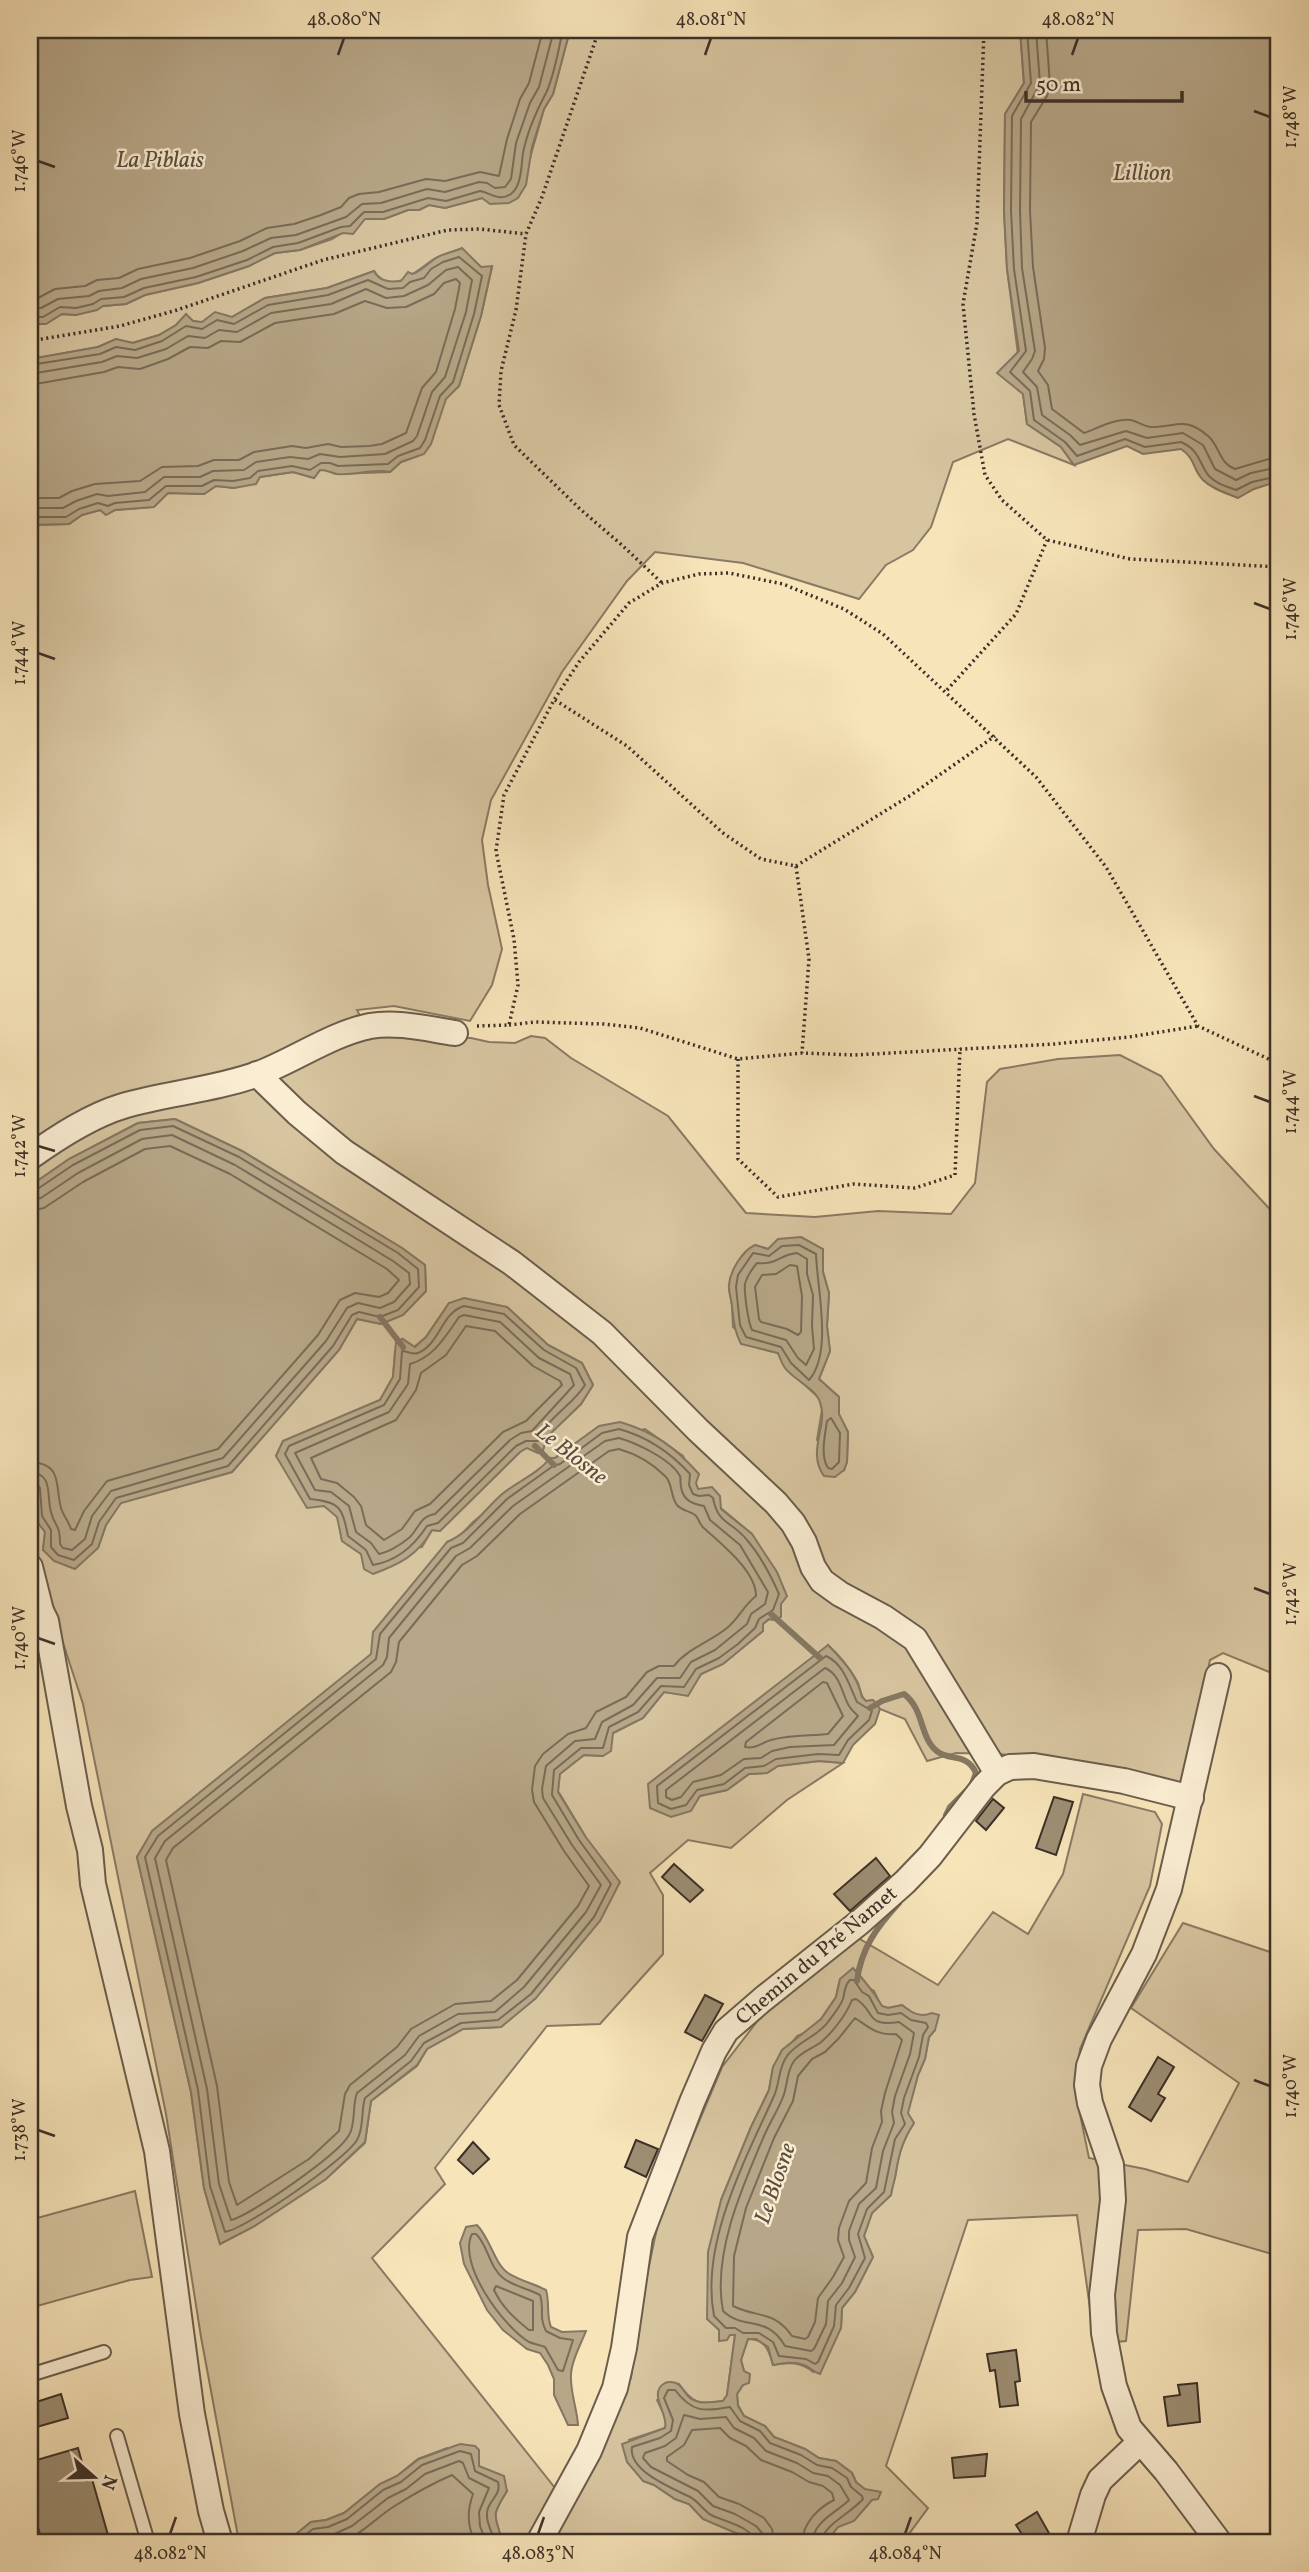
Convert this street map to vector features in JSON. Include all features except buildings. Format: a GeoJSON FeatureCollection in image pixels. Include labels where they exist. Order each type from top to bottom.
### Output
{"type":"FeatureCollection","features":[{"type":"Feature","properties":{"kind":"street"},"geometry":{"type":"LineString","coordinates":[[30,1157],[86,1122],[122,1106],[195,1092],[257,1074],[351,1032],[371,1026],[389,1025],[455,1032]]}},
{"type":"Feature","properties":{"kind":"street"},"geometry":{"type":"LineString","coordinates":[[257,1074],[297,1113],[344,1152],[512,1263],[602,1333],[698,1430],[776,1503],[793,1523],[822,1581],[915,1639],[997,1773],[1010,1766],[1034,1766],[1124,1781],[1191,1798]]}},
{"type":"Feature","properties":{"kind":"street"},"geometry":{"type":"LineString","coordinates":[[30,1567],[35,1611],[46,1621],[79,1806],[90,1850],[93,1884],[157,2151],[192,2414],[211,2511],[220,2542]]}},
{"type":"Feature","properties":{"kind":"street"},"geometry":{"type":"LineString","coordinates":[[1218,1676],[1169,1889],[1144,1954],[1099,2039],[1089,2066],[1087,2085],[1090,2103],[1111,2165],[1113,2200],[1102,2295],[1108,2360],[1121,2409],[1129,2428],[1167,2471],[1219,2542]]}},
{"type":"Feature","properties":{"kind":"street","name":"Chemin du Pré Namet"},"geometry":{"type":"LineString","coordinates":[[539,2542],[589,2451],[615,2388],[624,2348],[640,2237],[714,2051],[726,2031],[860,1923],[905,1881],[930,1856],[997,1773]]}},
{"type":"Feature","properties":{"kind":"street"},"geometry":{"type":"LineString","coordinates":[[1079,2542],[1100,2480],[1140,2442]]}},
{"type":"Feature","properties":{"kind":"lane"},"geometry":{"type":"LineString","coordinates":[[30,2375],[104,2352]]}},
{"type":"Feature","properties":{"kind":"lane"},"geometry":{"type":"LineString","coordinates":[[117,2435],[148,2542]]}},
{"type":"Feature","properties":{"kind":"path"},"geometry":{"type":"LineString","coordinates":[[599,30],[542,197],[526,234],[516,310],[500,372],[499,405],[514,445],[662,583]]}},
{"type":"Feature","properties":{"kind":"path"},"geometry":{"type":"LineString","coordinates":[[984,30],[977,223],[963,304],[974,414],[985,475],[1002,500],[1047,540],[1130,559],[1279,567]]}},
{"type":"Feature","properties":{"kind":"path"},"geometry":{"type":"LineString","coordinates":[[30,341],[120,326],[177,310],[323,260],[448,230],[480,229],[526,234]]}},
{"type":"Feature","properties":{"kind":"path"},"geometry":{"type":"LineString","coordinates":[[946,691],[1016,614],[1047,540]]}},
{"type":"Feature","properties":{"kind":"path"},"geometry":{"type":"LineString","coordinates":[[509,1025],[518,985],[514,939],[496,851],[504,795],[554,700],[579,662],[629,603],[662,583],[699,574],[729,573],[783,584],[844,609],[883,634],[1036,777],[1106,867],[1198,1026],[1278,1065],[1279,1057]]}},
{"type":"Feature","properties":{"kind":"path"},"geometry":{"type":"LineString","coordinates":[[554,700],[627,746],[723,833],[761,859],[796,866],[911,795],[995,736]]}},
{"type":"Feature","properties":{"kind":"path"},"geometry":{"type":"LineString","coordinates":[[796,866],[809,959],[802,1053]]}},
{"type":"Feature","properties":{"kind":"path"},"geometry":{"type":"LineString","coordinates":[[455,1032],[479,1025],[535,1022],[604,1024],[640,1028],[738,1059],[802,1053],[855,1055],[1066,1043],[1198,1026]]}},
{"type":"Feature","properties":{"kind":"path"},"geometry":{"type":"LineString","coordinates":[[738,1059],[738,1159],[778,1197],[854,1184],[915,1188],[956,1175],[960,1048]]}},
{"type":"Feature","properties":{"kind":"shaded area"},"geometry":{"type":"Polygon","coordinates":[[[570,30],[1020,30],[1024,83],[1005,114],[1004,211],[1007,269],[1027,424],[1061,447],[1074,465],[1008,439],[953,462],[931,527],[913,550],[886,565],[859,599],[743,563],[655,552],[627,581],[562,672],[491,800],[482,840],[488,885],[502,949],[492,985],[470,1021],[394,1006],[357,1010],[371,1037],[471,1038],[515,1043],[531,1036],[545,1038],[571,1058],[668,1116],[746,1213],[815,1217],[878,1211],[951,1214],[975,1183],[987,1082],[1000,1069],[1058,1059],[1120,1055],[1161,1076],[1214,1149],[1279,1219],[1279,1676],[1223,1653],[1210,1660],[1183,1785],[1001,1754],[956,1753],[927,1761],[905,1719],[880,1709],[873,1700],[866,1701],[851,1671],[828,1645],[700,1796],[727,1790],[749,1774],[767,1773],[778,1766],[819,1761],[843,1763],[787,1800],[731,1848],[688,1840],[650,1873],[663,1895],[663,1954],[600,2024],[547,2026],[435,2168],[445,2184],[372,2258],[567,2503],[631,2378],[640,2308],[660,2214],[722,2067],[759,2019],[858,1938],[938,1985],[993,1912],[1028,1934],[1063,1874],[1083,1794],[1155,1812],[1162,1824],[1150,1886],[1080,2049],[1075,2090],[1089,2158],[1145,2169],[1188,2182],[1239,2083],[1131,2008],[1183,1923],[1279,1955],[1279,2256],[1186,2229],[1138,2230],[1126,2341],[1095,2344],[1077,2215],[968,2220],[886,2466],[928,2508],[903,2542],[826,2542],[838,2527],[864,2509],[872,2499],[856,2482],[852,2473],[836,2461],[819,2458],[805,2449],[774,2437],[765,2426],[744,2416],[738,2405],[737,2394],[743,2385],[744,2371],[741,2360],[748,2339],[759,2341],[765,2346],[773,2365],[794,2364],[813,2372],[841,2328],[842,2308],[855,2292],[873,2257],[864,2236],[872,2213],[891,2195],[900,2153],[914,2123],[907,2114],[925,2059],[929,2037],[935,2030],[925,2016],[914,2014],[902,2005],[888,2008],[881,2006],[874,1991],[867,1987],[859,1974],[840,1979],[836,1997],[821,2019],[809,2031],[797,2036],[773,2067],[769,2090],[721,2200],[715,2325],[719,2330],[735,2335],[727,2395],[723,2401],[698,2402],[679,2384],[657,2400],[667,2421],[665,2428],[629,2440],[643,2481],[689,2504],[703,2519],[757,2542],[502,2542],[496,2512],[507,2491],[479,2466],[447,2448],[418,2459],[397,2476],[380,2484],[344,2513],[311,2522],[286,2542],[239,2542],[201,2337],[166,2114],[83,1704],[30,1542],[30,1427],[33,1430],[35,1519],[45,1532],[43,1550],[98,1548],[106,1525],[120,1503],[232,1472],[339,1350],[357,1319],[381,1324],[403,1315],[426,1291],[425,1265],[402,1248],[242,1151],[175,1119],[138,1123],[69,1159],[30,1186],[30,525],[69,524],[82,515],[100,510],[107,514],[115,510],[153,507],[168,493],[204,494],[216,486],[234,488],[260,477],[293,472],[314,478],[320,470],[336,474],[390,472],[401,462],[423,454],[446,398],[459,386],[481,316],[492,267],[481,267],[461,249],[440,256],[398,281],[382,279],[374,271],[327,288],[265,298],[232,317],[202,323],[193,321],[186,315],[159,335],[132,343],[116,339],[98,347],[32,359],[30,324],[45,324],[62,314],[76,315],[103,306],[126,304],[145,295],[198,283],[249,266],[275,253],[300,250],[332,239],[365,219],[384,219],[429,205],[445,208],[482,198],[528,165],[544,109],[553,94],[570,30]],[[755,1245],[729,1287],[733,1327],[758,1348],[778,1353],[785,1367],[819,1398],[822,1410],[817,1440],[844,1470],[847,1462],[848,1432],[838,1414],[839,1397],[819,1379],[830,1351],[827,1326],[829,1293],[823,1272],[823,1249],[768,1249],[755,1245]],[[449,1303],[426,1337],[414,1347],[403,1339],[395,1351],[393,1377],[380,1400],[283,1441],[276,1456],[285,1468],[338,1517],[342,1541],[361,1554],[422,1547],[432,1530],[440,1531],[520,1452],[527,1447],[543,1450],[546,1437],[581,1404],[593,1385],[582,1363],[548,1345],[507,1307],[449,1303]],[[645,1429],[566,1449],[555,1458],[550,1458],[545,1465],[473,1522],[459,1537],[447,1542],[372,1654],[153,1831],[137,1857],[191,2092],[204,2188],[220,2244],[253,2227],[326,2179],[365,2143],[371,2101],[417,2066],[427,2049],[463,2029],[501,2027],[536,1998],[585,1836],[558,1791],[559,1774],[584,1755],[603,1756],[613,1733],[643,1718],[664,1692],[688,1695],[701,1674],[723,1664],[763,1631],[763,1624],[769,1619],[780,1617],[781,1604],[752,1534],[698,1489],[683,1456],[645,1429]]]}},
{"type":"Feature","properties":{"kind":"shaded area"},"geometry":{"type":"Polygon","coordinates":[[[135,2191],[152,2277],[130,2280],[30,2308],[30,2220],[135,2191]]]}},
{"type":"Feature","properties":{"kind":"water","name":"La Piblais"},"geometry":{"type":"Polygon","coordinates":[[[30,30],[570,30],[553,94],[544,109],[532,147],[526,185],[518,198],[509,203],[490,204],[482,198],[445,208],[429,205],[384,219],[365,219],[353,234],[343,233],[300,250],[275,253],[249,266],[198,283],[145,295],[126,304],[103,306],[76,315],[62,314],[46,324],[30,324],[30,30]]]}},
{"type":"Feature","properties":{"kind":"water","name":"Lillion"},"geometry":{"type":"Polygon","coordinates":[[[1020,30],[1279,30],[1279,481],[1254,489],[1238,498],[1207,483],[1181,449],[1143,454],[1127,446],[1074,465],[1061,447],[1027,424],[1023,394],[997,373],[1019,351],[1007,269],[1004,211],[1005,114],[1024,83],[1020,30]]]}},
{"type":"Feature","properties":{"kind":"water"},"geometry":{"type":"Polygon","coordinates":[[[462,248],[481,267],[492,266],[481,316],[459,386],[446,399],[431,444],[424,454],[401,462],[390,472],[337,474],[320,470],[314,478],[293,472],[260,477],[256,484],[234,488],[216,486],[204,494],[168,493],[154,507],[115,510],[106,515],[100,510],[82,515],[69,524],[30,525],[30,359],[98,347],[116,339],[133,343],[159,335],[176,325],[186,314],[193,321],[202,322],[215,312],[232,317],[265,298],[327,288],[374,271],[382,279],[401,281],[408,272],[416,273],[438,257],[462,248]]]}},
{"type":"Feature","properties":{"kind":"water"},"geometry":{"type":"Polygon","coordinates":[[[175,1119],[242,1151],[402,1248],[425,1265],[426,1291],[403,1315],[381,1324],[357,1319],[339,1350],[232,1472],[121,1503],[106,1525],[98,1548],[75,1569],[54,1561],[43,1550],[45,1532],[35,1519],[33,1431],[30,1427],[30,1186],[69,1159],[138,1123],[175,1119]]]}},
{"type":"Feature","properties":{"kind":"water"},"geometry":{"type":"Polygon","coordinates":[[[801,1237],[823,1249],[823,1272],[829,1293],[827,1326],[830,1351],[819,1379],[839,1397],[839,1414],[848,1432],[847,1462],[844,1470],[835,1477],[824,1476],[817,1457],[822,1420],[820,1402],[809,1388],[785,1368],[778,1353],[741,1344],[729,1290],[734,1268],[750,1248],[755,1245],[768,1249],[778,1239],[801,1237]]]}},
{"type":"Feature","properties":{"kind":"water"},"geometry":{"type":"Polygon","coordinates":[[[464,1298],[507,1307],[548,1345],[582,1363],[593,1385],[581,1404],[547,1437],[543,1450],[538,1453],[527,1448],[520,1452],[440,1531],[432,1530],[421,1546],[407,1558],[373,1574],[364,1569],[361,1554],[342,1541],[337,1517],[324,1506],[307,1508],[276,1456],[283,1441],[380,1400],[393,1377],[396,1342],[402,1339],[415,1347],[426,1337],[449,1303],[464,1298]]]}},
{"type":"Feature","properties":{"kind":"water"},"geometry":{"type":"Polygon","coordinates":[[[620,1422],[654,1436],[672,1448],[699,1474],[696,1483],[698,1489],[712,1487],[720,1496],[721,1509],[752,1534],[777,1572],[787,1596],[781,1604],[781,1617],[769,1619],[763,1624],[763,1631],[723,1664],[701,1674],[688,1696],[664,1692],[643,1718],[613,1733],[611,1751],[603,1756],[584,1755],[560,1774],[558,1792],[585,1836],[620,1882],[600,1921],[536,1998],[501,2027],[463,2029],[427,2049],[417,2065],[371,2101],[365,2142],[326,2179],[253,2227],[220,2244],[204,2188],[191,2092],[137,1857],[152,1831],[371,1654],[373,1632],[447,1542],[462,1533],[501,1495],[539,1469],[550,1458],[555,1458],[599,1426],[620,1422]]]}},
{"type":"Feature","properties":{"kind":"water"},"geometry":{"type":"Polygon","coordinates":[[[828,1645],[853,1675],[862,1697],[866,1701],[873,1700],[880,1709],[875,1724],[853,1745],[843,1763],[819,1761],[778,1766],[767,1773],[749,1774],[727,1790],[700,1796],[691,1811],[671,1817],[650,1808],[648,1784],[828,1645]]]}},
{"type":"Feature","properties":{"kind":"water"},"geometry":{"type":"Polygon","coordinates":[[[853,1968],[882,2006],[888,2008],[902,2005],[916,2014],[939,2015],[935,2030],[929,2037],[908,2113],[914,2123],[900,2153],[891,2195],[872,2213],[864,2236],[873,2257],[855,2292],[842,2308],[841,2328],[820,2374],[800,2364],[773,2365],[768,2347],[756,2339],[748,2339],[741,2360],[744,2371],[750,2374],[749,2383],[743,2385],[737,2394],[738,2406],[744,2416],[765,2426],[774,2437],[805,2449],[819,2458],[836,2461],[852,2473],[856,2482],[865,2489],[881,2492],[878,2499],[872,2500],[854,2521],[838,2527],[826,2542],[757,2542],[703,2519],[689,2504],[643,2481],[627,2462],[622,2444],[665,2428],[658,2392],[665,2383],[678,2384],[687,2395],[699,2402],[723,2401],[727,2395],[735,2335],[719,2341],[719,2330],[707,2319],[708,2252],[721,2200],[769,2090],[773,2067],[782,2050],[821,2019],[836,1997],[840,1979],[853,1968]]]}},
{"type":"Feature","properties":{"kind":"water"},"geometry":{"type":"Polygon","coordinates":[[[477,2225],[503,2269],[546,2290],[551,2327],[562,2332],[586,2331],[571,2370],[578,2425],[568,2425],[554,2395],[554,2379],[540,2353],[527,2349],[503,2330],[487,2310],[464,2264],[460,2243],[466,2227],[477,2225]]]}},
{"type":"Feature","properties":{"kind":"water"},"geometry":{"type":"Polygon","coordinates":[[[460,2444],[475,2446],[479,2450],[479,2466],[504,2476],[507,2491],[495,2517],[502,2542],[286,2542],[311,2522],[344,2513],[380,2484],[397,2476],[419,2459],[460,2444]]]}},
{"type":"Feature","properties":{"kind":"waterway","name":"Le Blosne"},"geometry":{"type":"LineString","coordinates":[[380,1317],[403,1347]]}},
{"type":"Feature","properties":{"kind":"waterway","name":"Le Blosne"},"geometry":{"type":"LineString","coordinates":[[535,1446],[554,1465]]}},
{"type":"Feature","properties":{"kind":"waterway","name":"Le Blosne"},"geometry":{"type":"LineString","coordinates":[[771,1614],[820,1658]]}},
{"type":"Feature","properties":{"kind":"waterway","name":"Le Blosne"},"geometry":{"type":"LineString","coordinates":[[870,1708],[904,1694],[916,1708],[932,1746],[943,1755],[963,1760],[972,1767],[976,1773],[972,1784]]}},
{"type":"Feature","properties":{"kind":"waterway","name":"Le Blosne"},"geometry":{"type":"LineString","coordinates":[[946,1815],[965,1792]]}},
{"type":"Feature","properties":{"kind":"waterway","name":"Le Blosne"},"geometry":{"type":"LineString","coordinates":[[857,1981],[866,1948],[899,1903]]}}]}
